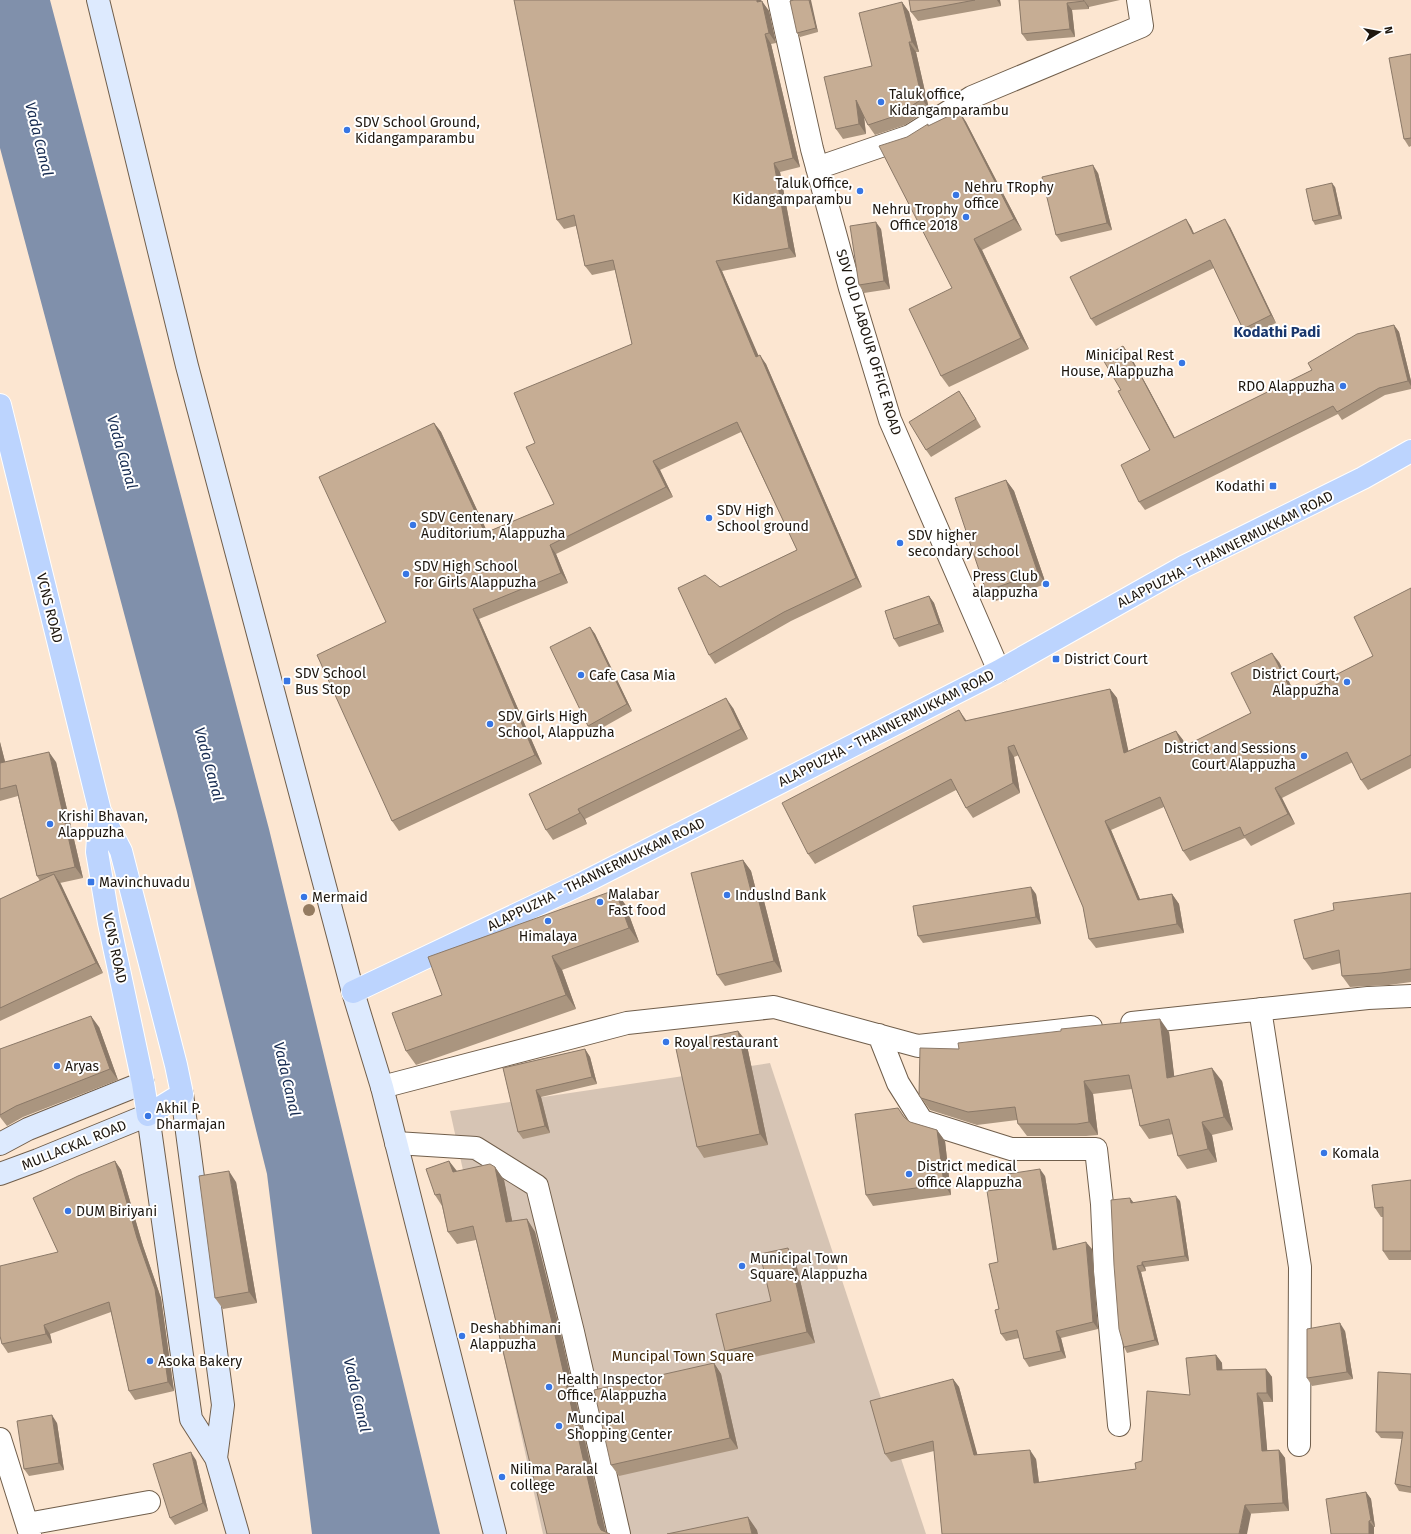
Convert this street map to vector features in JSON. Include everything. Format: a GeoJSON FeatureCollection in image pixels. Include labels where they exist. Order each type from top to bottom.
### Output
{"type":"FeatureCollection","features":[{"type":"Feature","properties":{"kind":"main road"},"geometry":{"type":"LineString","coordinates":[[98,0],[187,366],[353,992],[382,1087],[495,1534]]}},
{"type":"Feature","properties":{"kind":"main road","name":"VCNS ROAD"},"geometry":{"type":"LineString","coordinates":[[0,405],[100,811],[120,851],[176,1065],[182,1094]]}},
{"type":"Feature","properties":{"kind":"main road","name":"ALAPPUZHA - THANNERMUKKAM ROAD"},"geometry":{"type":"LineString","coordinates":[[353,992],[583,883],[999,671],[1185,566],[1363,478],[1411,451]]}},
{"type":"Feature","properties":{"kind":"main road","name":"VCNS ROAD"},"geometry":{"type":"LineString","coordinates":[[100,811],[97,852],[98,859],[109,923],[144,1083],[148,1114]]}},
{"type":"Feature","properties":{"kind":"main road"},"geometry":{"type":"LineString","coordinates":[[0,1144],[28,1129],[144,1083],[176,1065]]}},
{"type":"Feature","properties":{"kind":"main road"},"geometry":{"type":"LineString","coordinates":[[216,1458],[223,1405],[182,1094],[148,1114],[191,1419],[216,1458],[238,1534]]}},
{"type":"Feature","properties":{"kind":"main road","name":"MULLACKAL ROAD"},"geometry":{"type":"LineString","coordinates":[[0,1174],[38,1160],[148,1114]]}},
{"type":"Feature","properties":{"kind":"street","name":"SDV OLD LABOUR OFFICE ROAD"},"geometry":{"type":"LineString","coordinates":[[779,0],[817,168],[850,288],[890,420],[999,671]]}},
{"type":"Feature","properties":{"kind":"street"},"geometry":{"type":"LineString","coordinates":[[817,168],[910,136],[972,97],[1142,26],[1138,0]]}},
{"type":"Feature","properties":{"kind":"street"},"geometry":{"type":"LineString","coordinates":[[382,1087],[627,1023],[774,1007],[918,1046],[1368,998],[1411,996]]}},
{"type":"Feature","properties":{"kind":"street"},"geometry":{"type":"LineString","coordinates":[[1260,1009],[1300,1267],[1298,1445]]}},
{"type":"Feature","properties":{"kind":"street"},"geometry":{"type":"LineString","coordinates":[[879,1035],[898,1083],[922,1121],[1011,1149],[1096,1149],[1102,1204],[1105,1271],[1119,1425]]}},
{"type":"Feature","properties":{"kind":"street"},"geometry":{"type":"LineString","coordinates":[[396,1143],[476,1148],[537,1186],[620,1534]]}},
{"type":"Feature","properties":{"kind":"street"},"geometry":{"type":"LineString","coordinates":[[0,1439],[28,1529],[149,1502]]}},
{"type":"Feature","properties":{"kind":"green space","name":"Muncipal Town Square"},"geometry":{"type":"Polygon","coordinates":[[[770,1063],[926,1534],[543,1534],[450,1111],[770,1063]]]}},
{"type":"Feature","properties":{"kind":"water","name":"Vada Canal"},"geometry":{"type":"Polygon","coordinates":[[[0,0],[50,0],[269,829],[440,1534],[312,1534],[267,1174],[177,812],[0,148],[0,0]]]}},
{"type":"Feature","properties":{"kind":"building"},"geometry":{"type":"Polygon","coordinates":[[[514,0],[762,1],[769,33],[765,34],[793,158],[774,163],[789,248],[716,261],[756,357],[760,355],[856,578],[784,612],[709,655],[678,588],[705,575],[720,587],[797,550],[737,422],[653,461],[666,487],[550,545],[561,573],[473,609],[535,755],[392,821],[317,655],[386,622],[319,477],[434,423],[485,533],[554,504],[526,447],[535,443],[514,393],[632,344],[613,260],[585,266],[574,215],[557,220],[514,0]]]}},
{"type":"Feature","properties":{"kind":"building"},"geometry":{"type":"Polygon","coordinates":[[[809,0],[816,28],[797,33],[790,1],[809,0]]]}},
{"type":"Feature","properties":{"kind":"building"},"geometry":{"type":"Polygon","coordinates":[[[909,0],[975,0],[911,12],[909,0]]]}},
{"type":"Feature","properties":{"kind":"building"},"geometry":{"type":"Polygon","coordinates":[[[1019,0],[1084,1],[1067,3],[1070,29],[1022,34],[1019,0]]]}},
{"type":"Feature","properties":{"kind":"building"},"geometry":{"type":"Polygon","coordinates":[[[902,2],[912,42],[909,42],[922,99],[898,115],[868,125],[856,100],[859,124],[836,129],[824,77],[872,66],[859,13],[902,2]]]}},
{"type":"Feature","properties":{"kind":"building"},"geometry":{"type":"Polygon","coordinates":[[[1411,54],[1411,138],[1404,139],[1389,58],[1411,54]]]}},
{"type":"Feature","properties":{"kind":"building"},"geometry":{"type":"Polygon","coordinates":[[[959,111],[1014,219],[974,239],[1021,338],[941,376],[909,309],[952,288],[879,146],[907,137],[928,124],[928,126],[959,111]]]}},
{"type":"Feature","properties":{"kind":"building"},"geometry":{"type":"Polygon","coordinates":[[[1093,165],[1107,223],[1056,235],[1042,177],[1093,165]]]}},
{"type":"Feature","properties":{"kind":"building"},"geometry":{"type":"Polygon","coordinates":[[[1332,183],[1339,215],[1313,221],[1306,189],[1332,183]]]}},
{"type":"Feature","properties":{"kind":"building"},"geometry":{"type":"Polygon","coordinates":[[[1186,219],[1193,234],[1225,219],[1271,315],[1243,329],[1210,260],[1091,319],[1070,277],[1186,219]]]}},
{"type":"Feature","properties":{"kind":"building"},"geometry":{"type":"Polygon","coordinates":[[[876,222],[884,281],[859,285],[850,226],[876,222]]]}},
{"type":"Feature","properties":{"kind":"building"},"geometry":{"type":"Polygon","coordinates":[[[1394,325],[1408,381],[1379,388],[1337,412],[1333,406],[1139,502],[1121,465],[1150,450],[1118,391],[1121,390],[1102,358],[1123,346],[1174,438],[1312,370],[1308,363],[1357,334],[1394,325]]]}},
{"type":"Feature","properties":{"kind":"building"},"geometry":{"type":"Polygon","coordinates":[[[959,391],[976,419],[926,450],[909,422],[959,391]]]}},
{"type":"Feature","properties":{"kind":"building"},"geometry":{"type":"Polygon","coordinates":[[[1006,480],[1038,573],[986,591],[955,498],[1006,480]]]}},
{"type":"Feature","properties":{"kind":"building"},"geometry":{"type":"Polygon","coordinates":[[[1411,588],[1411,755],[1361,780],[1347,752],[1275,788],[1288,814],[1244,836],[1240,827],[1183,851],[1160,797],[1105,821],[1138,900],[1172,894],[1177,924],[1089,939],[1083,907],[1014,745],[1008,747],[1013,783],[966,808],[951,779],[808,854],[782,803],[959,710],[965,721],[1110,689],[1124,753],[1176,731],[1183,747],[1251,713],[1231,673],[1272,653],[1294,696],[1373,656],[1354,617],[1411,588]]]}},
{"type":"Feature","properties":{"kind":"building"},"geometry":{"type":"Polygon","coordinates":[[[929,596],[939,624],[894,639],[885,611],[929,596]]]}},
{"type":"Feature","properties":{"kind":"building"},"geometry":{"type":"Polygon","coordinates":[[[590,627],[627,704],[588,726],[550,647],[590,627]]]}},
{"type":"Feature","properties":{"kind":"building"},"geometry":{"type":"Polygon","coordinates":[[[726,698],[741,729],[578,809],[580,813],[546,830],[529,794],[726,698]]]}},
{"type":"Feature","properties":{"kind":"building","name":"Krishi Bhavan, Alappuzha"},"geometry":{"type":"Polygon","coordinates":[[[49,752],[75,867],[37,876],[16,785],[0,789],[0,763],[49,752]]]}},
{"type":"Feature","properties":{"kind":"building"},"geometry":{"type":"Polygon","coordinates":[[[743,860],[751,891],[756,890],[774,961],[717,975],[691,873],[743,860]]]}},
{"type":"Feature","properties":{"kind":"building"},"geometry":{"type":"Polygon","coordinates":[[[54,874],[96,963],[0,1008],[0,899],[54,874]]]}},
{"type":"Feature","properties":{"kind":"building"},"geometry":{"type":"Polygon","coordinates":[[[1031,887],[1036,917],[918,936],[913,906],[1031,887]]]}},
{"type":"Feature","properties":{"kind":"building"},"geometry":{"type":"Polygon","coordinates":[[[615,890],[629,928],[552,956],[566,995],[406,1051],[392,1013],[442,995],[428,957],[615,890]]]}},
{"type":"Feature","properties":{"kind":"building"},"geometry":{"type":"Polygon","coordinates":[[[1411,893],[1411,969],[1342,976],[1339,950],[1304,959],[1294,920],[1334,910],[1333,903],[1411,893]]]}},
{"type":"Feature","properties":{"kind":"building","name":"Aryas"},"geometry":{"type":"Polygon","coordinates":[[[91,1016],[110,1069],[16,1106],[0,1115],[0,1049],[91,1016]]]}},
{"type":"Feature","properties":{"kind":"building"},"geometry":{"type":"Polygon","coordinates":[[[1160,1019],[1167,1078],[1212,1068],[1224,1117],[1202,1122],[1208,1149],[1178,1156],[1169,1119],[1140,1126],[1129,1075],[1084,1081],[1089,1122],[1077,1124],[1018,1124],[1015,1107],[968,1112],[921,1098],[919,1095],[920,1048],[959,1049],[958,1043],[1061,1031],[1061,1029],[1160,1019]]]}},
{"type":"Feature","properties":{"kind":"building"},"geometry":{"type":"Polygon","coordinates":[[[738,1031],[760,1134],[697,1147],[675,1044],[738,1031]]]}},
{"type":"Feature","properties":{"kind":"building"},"geometry":{"type":"Polygon","coordinates":[[[585,1049],[592,1077],[536,1090],[545,1126],[518,1132],[503,1068],[585,1049]]]}},
{"type":"Feature","properties":{"kind":"building","name":"District medical office Alappuzha"},"geometry":{"type":"Polygon","coordinates":[[[898,1108],[904,1117],[910,1122],[937,1130],[944,1184],[866,1195],[855,1114],[898,1108]]]}},
{"type":"Feature","properties":{"kind":"building"},"geometry":{"type":"Polygon","coordinates":[[[115,1161],[137,1238],[155,1289],[168,1382],[129,1391],[109,1302],[44,1325],[46,1334],[2,1344],[0,1336],[0,1266],[58,1252],[33,1198],[78,1176],[115,1161]]]}},
{"type":"Feature","properties":{"kind":"building","name":"Health Inspector Office, Alappuzha"},"geometry":{"type":"Polygon","coordinates":[[[449,1161],[453,1172],[490,1164],[495,1167],[506,1222],[527,1219],[598,1524],[601,1530],[610,1534],[547,1534],[473,1226],[448,1232],[440,1194],[435,1195],[426,1169],[449,1161]]]}},
{"type":"Feature","properties":{"kind":"building"},"geometry":{"type":"Polygon","coordinates":[[[1040,1169],[1053,1250],[1086,1242],[1093,1322],[1056,1331],[1061,1351],[1024,1359],[1017,1330],[1001,1334],[995,1310],[999,1309],[989,1264],[998,1262],[987,1191],[1010,1188],[1008,1174],[1040,1169]]]}},
{"type":"Feature","properties":{"kind":"building"},"geometry":{"type":"Polygon","coordinates":[[[229,1171],[249,1292],[215,1298],[199,1176],[229,1171]]]}},
{"type":"Feature","properties":{"kind":"building"},"geometry":{"type":"Polygon","coordinates":[[[1411,1180],[1411,1251],[1383,1251],[1383,1207],[1375,1208],[1372,1185],[1411,1180]]]}},
{"type":"Feature","properties":{"kind":"building"},"geometry":{"type":"Polygon","coordinates":[[[1176,1196],[1185,1256],[1142,1262],[1142,1265],[1137,1266],[1155,1340],[1124,1347],[1119,1329],[1111,1200],[1130,1198],[1131,1203],[1176,1196]]]}},
{"type":"Feature","properties":{"kind":"building"},"geometry":{"type":"Polygon","coordinates":[[[788,1248],[807,1332],[725,1351],[716,1314],[771,1301],[760,1254],[788,1248]]]}},
{"type":"Feature","properties":{"kind":"building"},"geometry":{"type":"Polygon","coordinates":[[[1340,1323],[1347,1372],[1307,1378],[1307,1329],[1340,1323]]]}},
{"type":"Feature","properties":{"kind":"building"},"geometry":{"type":"Polygon","coordinates":[[[1216,1355],[1217,1370],[1266,1369],[1267,1393],[1257,1393],[1262,1451],[1279,1450],[1283,1503],[1245,1505],[1239,1534],[942,1534],[933,1441],[885,1454],[870,1401],[953,1379],[974,1455],[1030,1450],[1034,1483],[1136,1469],[1135,1463],[1142,1461],[1147,1391],[1190,1395],[1186,1358],[1216,1355]]]}},
{"type":"Feature","properties":{"kind":"building"},"geometry":{"type":"Polygon","coordinates":[[[714,1363],[730,1438],[611,1465],[594,1390],[714,1363]]]}},
{"type":"Feature","properties":{"kind":"building"},"geometry":{"type":"Polygon","coordinates":[[[1378,1372],[1411,1374],[1411,1487],[1395,1484],[1403,1432],[1376,1432],[1378,1372]]]}},
{"type":"Feature","properties":{"kind":"building"},"geometry":{"type":"Polygon","coordinates":[[[52,1415],[59,1463],[24,1469],[17,1421],[52,1415]]]}},
{"type":"Feature","properties":{"kind":"building"},"geometry":{"type":"Polygon","coordinates":[[[191,1452],[203,1503],[170,1518],[153,1464],[191,1452]]]}},
{"type":"Feature","properties":{"kind":"building"},"geometry":{"type":"Polygon","coordinates":[[[1366,1492],[1371,1520],[1369,1521],[1369,1534],[1331,1534],[1326,1499],[1366,1492]]]}},
{"type":"Feature","properties":{"kind":"building"},"geometry":{"type":"Polygon","coordinates":[[[748,1517],[752,1534],[667,1534],[748,1517]]]}},
{"type":"Feature","properties":{"kind":"place","name":"Taluk office, Kidangamparambu"},"geometry":{"type":"Point","coordinates":[881,102]}},
{"type":"Feature","properties":{"kind":"place","name":"SDV School Ground, Kidangamparambu"},"geometry":{"type":"Point","coordinates":[347,130]}},
{"type":"Feature","properties":{"kind":"place","name":"Taluk Office, Kidangamparambu"},"geometry":{"type":"Point","coordinates":[860,191]}},
{"type":"Feature","properties":{"kind":"place","name":"Nehru TRophy office"},"geometry":{"type":"Point","coordinates":[956,195]}},
{"type":"Feature","properties":{"kind":"place","name":"Nehru Trophy Office 2018"},"geometry":{"type":"Point","coordinates":[966,217]}},
{"type":"Feature","properties":{"kind":"place","name":"Minicipal Rest House, Alappuzha"},"geometry":{"type":"Point","coordinates":[1182,363]}},
{"type":"Feature","properties":{"kind":"place","name":"RDO Alappuzha"},"geometry":{"type":"Point","coordinates":[1343,386]}},
{"type":"Feature","properties":{"kind":"place","name":"Kodathi"},"geometry":{"type":"Point","coordinates":[1273,486]}},
{"type":"Feature","properties":{"kind":"place","name":"SDV High School ground"},"geometry":{"type":"Point","coordinates":[709,518]}},
{"type":"Feature","properties":{"kind":"place","name":"SDV Centenary Auditorium, Alappuzha"},"geometry":{"type":"Point","coordinates":[413,525]}},
{"type":"Feature","properties":{"kind":"place","name":"SDV higher secondary school"},"geometry":{"type":"Point","coordinates":[900,543]}},
{"type":"Feature","properties":{"kind":"place","name":"SDV High School For Girls Alappuzha"},"geometry":{"type":"Point","coordinates":[406,574]}},
{"type":"Feature","properties":{"kind":"place","name":"Press Club alappuzha"},"geometry":{"type":"Point","coordinates":[1046,584]}},
{"type":"Feature","properties":{"kind":"place","name":"District Court"},"geometry":{"type":"Point","coordinates":[1056,659]}},
{"type":"Feature","properties":{"kind":"place","name":"Cafe Casa Mia"},"geometry":{"type":"Point","coordinates":[581,675]}},
{"type":"Feature","properties":{"kind":"place","name":"SDV School Bus Stop"},"geometry":{"type":"Point","coordinates":[287,681]}},
{"type":"Feature","properties":{"kind":"place","name":"District Court, Alappuzha"},"geometry":{"type":"Point","coordinates":[1347,682]}},
{"type":"Feature","properties":{"kind":"place","name":"SDV Girls High School, Alappuzha"},"geometry":{"type":"Point","coordinates":[490,724]}},
{"type":"Feature","properties":{"kind":"place","name":"District and Sessions Court Alappuzha"},"geometry":{"type":"Point","coordinates":[1304,756]}},
{"type":"Feature","properties":{"kind":"place","name":"Krishi Bhavan, Alappuzha"},"geometry":{"type":"Point","coordinates":[50,824]}},
{"type":"Feature","properties":{"kind":"place","name":"Mavinchuvadu"},"geometry":{"type":"Point","coordinates":[91,882]}},
{"type":"Feature","properties":{"kind":"place","name":"Induslnd Bank"},"geometry":{"type":"Point","coordinates":[727,895]}},
{"type":"Feature","properties":{"kind":"place","name":"Mermaid"},"geometry":{"type":"Point","coordinates":[304,897]}},
{"type":"Feature","properties":{"kind":"place","name":"Malabar Fast food"},"geometry":{"type":"Point","coordinates":[600,902]}},
{"type":"Feature","properties":{"kind":"place","name":"Himalaya"},"geometry":{"type":"Point","coordinates":[548,921]}},
{"type":"Feature","properties":{"kind":"place","name":"Royal restaurant"},"geometry":{"type":"Point","coordinates":[666,1042]}},
{"type":"Feature","properties":{"kind":"place","name":"Aryas"},"geometry":{"type":"Point","coordinates":[57,1066]}},
{"type":"Feature","properties":{"kind":"place","name":"Akhil P. Dharmajan"},"geometry":{"type":"Point","coordinates":[148,1116]}},
{"type":"Feature","properties":{"kind":"place","name":"Komala"},"geometry":{"type":"Point","coordinates":[1324,1153]}},
{"type":"Feature","properties":{"kind":"place","name":"District medical office Alappuzha"},"geometry":{"type":"Point","coordinates":[909,1174]}},
{"type":"Feature","properties":{"kind":"place","name":"DUM Biriyani"},"geometry":{"type":"Point","coordinates":[68,1211]}},
{"type":"Feature","properties":{"kind":"place","name":"Municipal Town Square, Alappuzha"},"geometry":{"type":"Point","coordinates":[742,1266]}},
{"type":"Feature","properties":{"kind":"place","name":"Deshabhimani Alappuzha"},"geometry":{"type":"Point","coordinates":[462,1336]}},
{"type":"Feature","properties":{"kind":"place","name":"Asoka Bakery"},"geometry":{"type":"Point","coordinates":[150,1361]}},
{"type":"Feature","properties":{"kind":"place","name":"Health Inspector Office, Alappuzha"},"geometry":{"type":"Point","coordinates":[549,1387]}},
{"type":"Feature","properties":{"kind":"place","name":"Muncipal Shopping Center"},"geometry":{"type":"Point","coordinates":[559,1426]}},
{"type":"Feature","properties":{"kind":"place","name":"Nilima Paralal college"},"geometry":{"type":"Point","coordinates":[502,1477]}},
{"type":"Feature","properties":{"kind":"district","name":"Kodathi Padi"},"geometry":{"type":"Point","coordinates":[1277,332]}}]}
